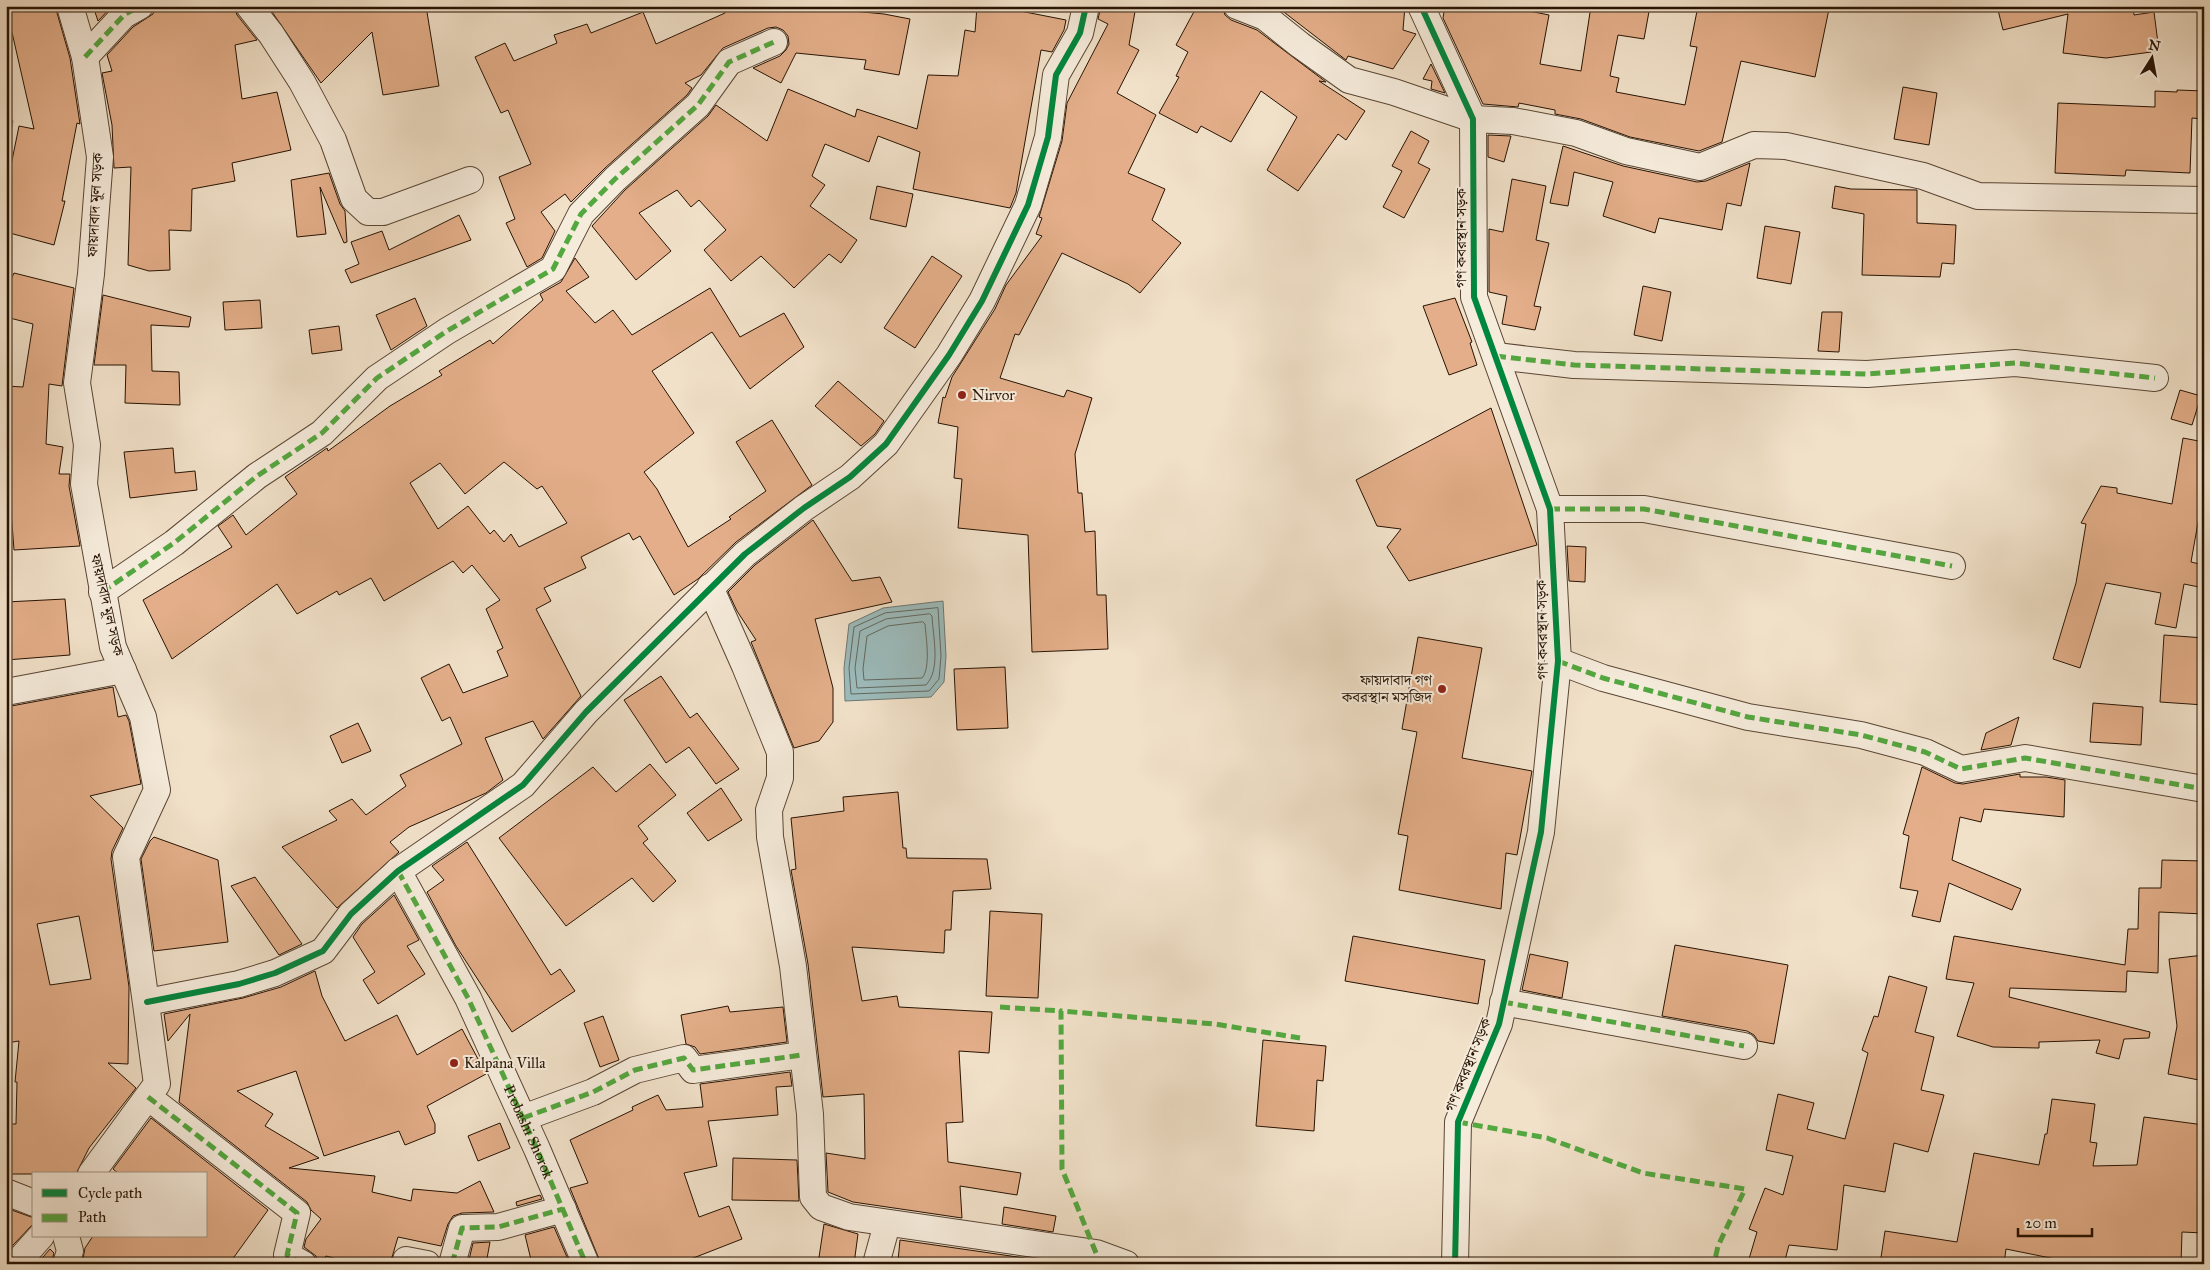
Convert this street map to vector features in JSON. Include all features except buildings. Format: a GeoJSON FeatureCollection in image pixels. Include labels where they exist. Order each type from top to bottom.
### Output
{"type":"FeatureCollection","features":[{"type":"Feature","properties":{"kind":"street","name":"ফায়দাবাদ মূল সড়ক"},"geometry":{"type":"LineString","coordinates":[[70,6],[85,57],[100,157],[91,274],[77,383],[87,445],[84,484],[102,592],[114,647],[143,717],[158,790],[126,857],[157,1084],[92,1172]]}},
{"type":"Feature","properties":{"kind":"street"},"geometry":{"type":"LineString","coordinates":[[85,57],[124,14],[140,6]]}},
{"type":"Feature","properties":{"kind":"street"},"geometry":{"type":"LineString","coordinates":[[249,6],[271,34],[302,82],[333,140],[354,200],[368,212],[383,212],[470,180]]}},
{"type":"Feature","properties":{"kind":"street"},"geometry":{"type":"LineString","coordinates":[[147,1002],[239,984],[275,973],[323,951],[351,914],[398,871],[523,785],[586,712],[745,554],[804,508],[850,477],[886,444],[949,355],[982,301],[1028,205],[1048,137],[1056,75],[1080,33],[1086,6]]}},
{"type":"Feature","properties":{"kind":"street"},"geometry":{"type":"LineString","coordinates":[[1237,6],[1265,17],[1300,46],[1349,80],[1394,92],[1473,119],[1513,121],[1576,133],[1626,150],[1700,167],[1754,146],[1786,146],[1923,176],[1978,196],[2204,200]]}},
{"type":"Feature","properties":{"kind":"street","name":"গণ কবরস্থান সড়ক"},"geometry":{"type":"LineString","coordinates":[[1421,6],[1473,119],[1474,297],[1550,509],[1558,661],[1541,832],[1499,1024],[1458,1122],[1455,1264]]}},
{"type":"Feature","properties":{"kind":"street"},"geometry":{"type":"LineString","coordinates":[[102,592],[174,543],[258,476],[322,433],[377,378],[447,330],[553,269],[581,214],[615,179],[698,105],[729,62],[774,42]]}},
{"type":"Feature","properties":{"kind":"street"},"geometry":{"type":"LineString","coordinates":[[1496,356],[1574,365],[1867,374],[2015,363],[2155,378]]}},
{"type":"Feature","properties":{"kind":"street"},"geometry":{"type":"LineString","coordinates":[[1550,509],[1644,509],[1952,566]]}},
{"type":"Feature","properties":{"kind":"street"},"geometry":{"type":"LineString","coordinates":[[710,587],[780,752],[780,778],[769,810],[770,837],[792,966],[810,1114],[813,1197],[821,1207],[842,1215],[887,1224],[1096,1253],[1126,1264]]}},
{"type":"Feature","properties":{"kind":"street"},"geometry":{"type":"LineString","coordinates":[[1558,661],[1603,678],[1748,717],[1861,735],[1916,750],[1961,769],[2025,758],[2204,789]]}},
{"type":"Feature","properties":{"kind":"street"},"geometry":{"type":"LineString","coordinates":[[6,692],[123,670]]}},
{"type":"Feature","properties":{"kind":"street","name":"Probashi Shorok"},"geometry":{"type":"LineString","coordinates":[[398,871],[468,998],[523,1118],[586,1264]]}},
{"type":"Feature","properties":{"kind":"street"},"geometry":{"type":"LineString","coordinates":[[1503,1002],[1744,1046]]}},
{"type":"Feature","properties":{"kind":"street"},"geometry":{"type":"LineString","coordinates":[[523,1118],[594,1092],[635,1070],[684,1058],[693,1070],[802,1054]]}},
{"type":"Feature","properties":{"kind":"street"},"geometry":{"type":"LineString","coordinates":[[148,1097],[297,1213],[287,1255],[303,1264]]}},
{"type":"Feature","properties":{"kind":"street"},"geometry":{"type":"LineString","coordinates":[[6,1192],[32,1202]]}},
{"type":"Feature","properties":{"kind":"street"},"geometry":{"type":"LineString","coordinates":[[452,1264],[462,1228],[498,1227],[563,1209]]}},
{"type":"Feature","properties":{"kind":"street"},"geometry":{"type":"LineString","coordinates":[[876,1264],[887,1224]]}},
{"type":"Feature","properties":{"kind":"street"},"geometry":{"type":"LineString","coordinates":[[20,1264],[24,1255],[39,1238]]}},
{"type":"Feature","properties":{"kind":"street"},"geometry":{"type":"LineString","coordinates":[[66,1264],[70,1251],[67,1238]]}},
{"type":"Feature","properties":{"kind":"street"},"geometry":{"type":"LineString","coordinates":[[406,1264],[406,1260],[427,1264]]}},
{"type":"Feature","properties":{"kind":"water"},"geometry":{"type":"Polygon","coordinates":[[[6,111],[13,121],[6,156],[6,111]]]}},
{"type":"Feature","properties":{"kind":"water"},"geometry":{"type":"Polygon","coordinates":[[[943,601],[946,656],[944,682],[931,697],[845,701],[844,668],[849,624],[883,608],[943,601]]]}},
{"type":"Feature","properties":{"kind":"marked path"},"geometry":{"type":"LineString","coordinates":[[85,57],[124,15],[140,6]]}},
{"type":"Feature","properties":{"kind":"marked path"},"geometry":{"type":"LineString","coordinates":[[102,592],[174,543],[257,476],[322,433],[377,378],[447,331],[553,269],[581,214],[615,179],[698,105],[729,62],[774,42]]}},
{"type":"Feature","properties":{"kind":"marked path"},"geometry":{"type":"LineString","coordinates":[[1496,356],[1574,365],[1867,374],[2015,363],[2155,378]]}},
{"type":"Feature","properties":{"kind":"marked path"},"geometry":{"type":"LineString","coordinates":[[1550,509],[1644,509],[1952,566]]}},
{"type":"Feature","properties":{"kind":"marked path"},"geometry":{"type":"LineString","coordinates":[[1558,661],[1603,678],[1748,717],[1861,735],[1925,752],[1961,769],[2025,758],[2204,789]]}},
{"type":"Feature","properties":{"kind":"marked path"},"geometry":{"type":"LineString","coordinates":[[398,871],[468,998],[537,1149],[586,1264]]}},
{"type":"Feature","properties":{"kind":"marked path"},"geometry":{"type":"LineString","coordinates":[[1503,1002],[1744,1046]]}},
{"type":"Feature","properties":{"kind":"marked path"},"geometry":{"type":"LineString","coordinates":[[1000,1007],[1061,1011]]}},
{"type":"Feature","properties":{"kind":"marked path"},"geometry":{"type":"LineString","coordinates":[[1096,1253],[1062,1169],[1061,1011],[1215,1024],[1300,1038]]}},
{"type":"Feature","properties":{"kind":"marked path"},"geometry":{"type":"LineString","coordinates":[[523,1118],[593,1092],[635,1070],[684,1058],[693,1070],[802,1055]]}},
{"type":"Feature","properties":{"kind":"marked path"},"geometry":{"type":"LineString","coordinates":[[148,1097],[297,1213],[287,1255],[303,1264]]}},
{"type":"Feature","properties":{"kind":"marked path"},"geometry":{"type":"LineString","coordinates":[[1458,1122],[1547,1138],[1643,1173],[1745,1189],[1718,1246],[1714,1264]]}},
{"type":"Feature","properties":{"kind":"marked path"},"geometry":{"type":"LineString","coordinates":[[452,1264],[462,1228],[498,1227],[563,1209]]}},
{"type":"Feature","properties":{"kind":"marked path"},"geometry":{"type":"LineString","coordinates":[[405,1264],[406,1260],[427,1264]]}},
{"type":"Feature","properties":{"kind":"cycle path"},"geometry":{"type":"LineString","coordinates":[[147,1002],[239,984],[275,973],[323,951],[351,914],[398,871],[523,785],[586,712],[745,554],[804,508],[850,477],[886,444],[949,355],[982,301],[1028,205],[1048,137],[1056,75],[1080,33],[1086,6]]}},
{"type":"Feature","properties":{"kind":"cycle path"},"geometry":{"type":"LineString","coordinates":[[1421,6],[1473,119],[1474,297],[1550,509],[1558,661],[1541,832],[1499,1024],[1458,1122],[1455,1264]]}},
{"type":"Feature","properties":{"kind":"place","name":"Nirvor"},"geometry":{"type":"Point","coordinates":[962,395]}},
{"type":"Feature","properties":{"kind":"place","name":"ফায়দাবাদ গণ কবরস্থান মসজিদ"},"geometry":{"type":"Point","coordinates":[1442,689]}},
{"type":"Feature","properties":{"kind":"place","name":"Kalpana Villa"},"geometry":{"type":"Point","coordinates":[454,1063]}}]}
